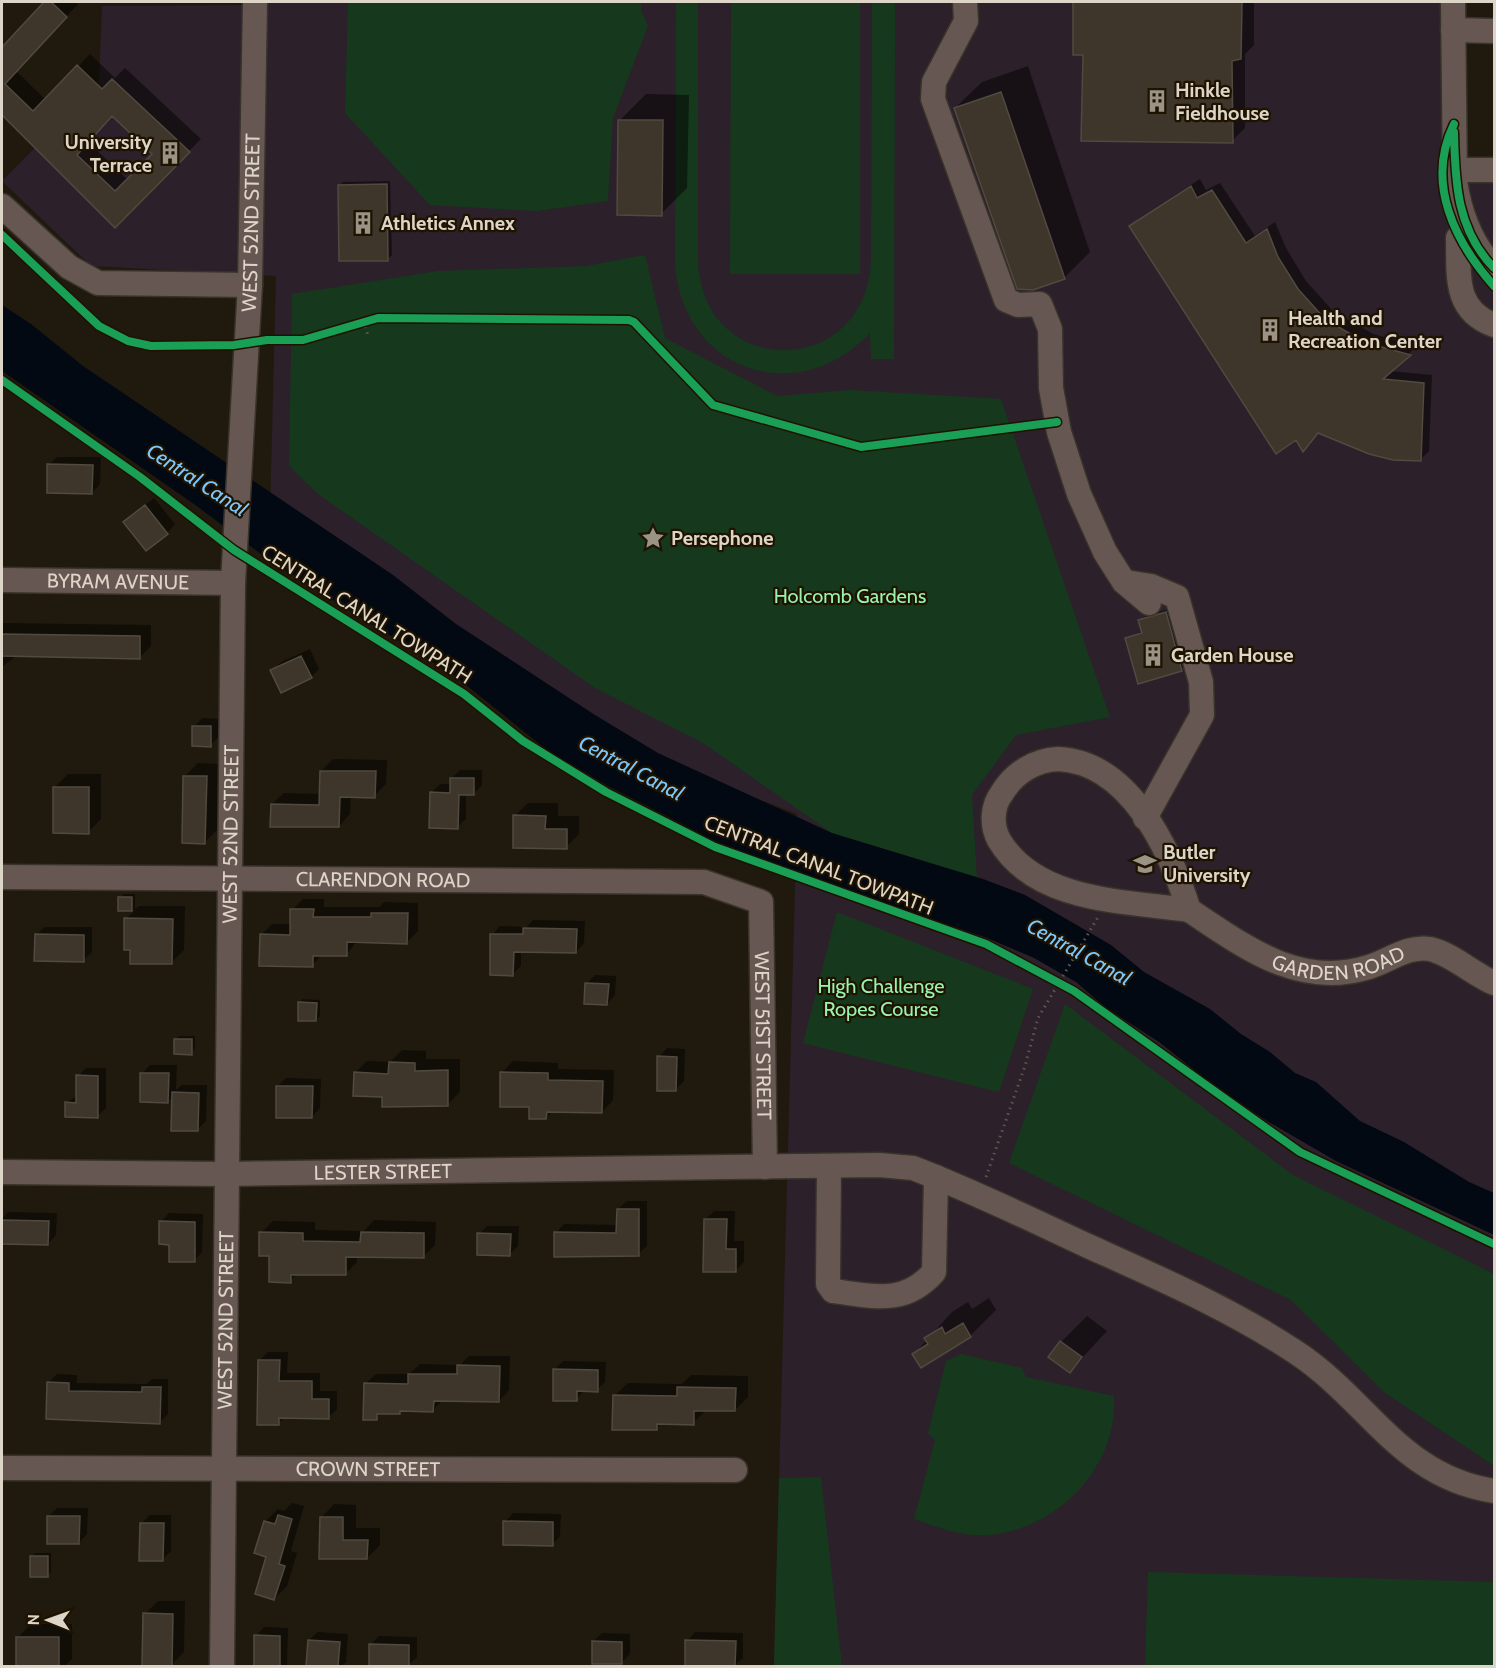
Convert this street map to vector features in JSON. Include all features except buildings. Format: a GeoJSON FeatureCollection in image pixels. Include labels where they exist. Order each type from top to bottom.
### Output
{"type":"FeatureCollection","features":[{"type":"Feature","properties":{"kind":"street","name":"WEST 52ND STREET"},"geometry":{"type":"LineString","coordinates":[[222,1666],[233,583],[250,285],[255,2]]}},
{"type":"Feature","properties":{"kind":"street"},"geometry":{"type":"LineString","coordinates":[[964,2],[966,21],[934,82],[933,99],[1006,300],[1018,305],[1040,304],[1050,329],[1051,388],[1059,432],[1078,494],[1105,552],[1124,582],[1149,603]]}},
{"type":"Feature","properties":{"kind":"street"},"geometry":{"type":"LineString","coordinates":[[1453,2],[1455,170],[1452,201],[1483,257],[1494,268]]}},
{"type":"Feature","properties":{"kind":"street"},"geometry":{"type":"LineString","coordinates":[[1453,30],[1494,31]]}},
{"type":"Feature","properties":{"kind":"street"},"geometry":{"type":"LineString","coordinates":[[1454,124],[1443,153],[1458,238],[1459,284],[1468,308],[1482,320],[1494,325]]}},
{"type":"Feature","properties":{"kind":"street"},"geometry":{"type":"LineString","coordinates":[[1455,170],[1494,170]]}},
{"type":"Feature","properties":{"kind":"street"},"geometry":{"type":"LineString","coordinates":[[2,206],[76,273],[98,283],[250,285]]}},
{"type":"Feature","properties":{"kind":"street"},"geometry":{"type":"LineString","coordinates":[[1458,238],[1494,286]]}},
{"type":"Feature","properties":{"kind":"street","name":"BYRAM AVENUE"},"geometry":{"type":"LineString","coordinates":[[2,580],[233,583]]}},
{"type":"Feature","properties":{"kind":"street"},"geometry":{"type":"LineString","coordinates":[[1124,582],[1151,586],[1177,597],[1201,682],[1202,715],[1145,818]]}},
{"type":"Feature","properties":{"kind":"street","name":"GARDEN ROAD"},"geometry":{"type":"LineString","coordinates":[[1190,910],[1171,862],[1145,818],[1112,779],[1082,763],[1058,759],[1041,761],[1017,775],[999,796],[993,821],[997,836],[1024,867],[1053,885],[1085,895],[1190,910],[1263,958],[1294,969],[1327,974],[1350,972],[1376,965],[1410,950],[1427,948],[1494,983]]}},
{"type":"Feature","properties":{"kind":"street","name":"CLARENDON ROAD"},"geometry":{"type":"LineString","coordinates":[[2,877],[704,882],[761,902]]}},
{"type":"Feature","properties":{"kind":"street","name":"WEST 51ST STREET"},"geometry":{"type":"LineString","coordinates":[[761,902],[765,1167]]}},
{"type":"Feature","properties":{"kind":"street","name":"LESTER STREET"},"geometry":{"type":"LineString","coordinates":[[2,1172],[226,1174],[879,1164],[914,1168],[1168,1280],[1237,1317],[1299,1354],[1401,1448],[1428,1469],[1453,1480],[1494,1491]]}},
{"type":"Feature","properties":{"kind":"street"},"geometry":{"type":"LineString","coordinates":[[829,1166],[828,1284],[833,1291],[885,1297],[904,1294],[925,1282],[934,1272],[936,1176]]}},
{"type":"Feature","properties":{"kind":"street","name":"CROWN STREET"},"geometry":{"type":"LineString","coordinates":[[2,1468],[735,1470]]}},
{"type":"Feature","properties":{"kind":"path"},"geometry":{"type":"LineString","coordinates":[[364,321],[369,338]]}},
{"type":"Feature","properties":{"kind":"path"},"geometry":{"type":"LineString","coordinates":[[980,1196],[1038,1018],[1059,979],[1094,925]]}},
{"type":"Feature","properties":{"kind":"path"},"geometry":{"type":"LineString","coordinates":[[1047,976],[1059,979],[1065,986]]}},
{"type":"Feature","properties":{"kind":"shaded area","name":"Butler University"},"geometry":{"type":"Polygon","coordinates":[[[258,2],[1447,2],[1447,166],[1494,166],[1494,1666],[774,1666],[797,814],[658,760],[270,515],[276,276],[91,266],[2,181],[99,83],[102,6],[257,5],[258,2]]]}},
{"type":"Feature","properties":{"kind":"green space"},"geometry":{"type":"Polygon","coordinates":[[[348,2],[641,2],[641,10],[648,26],[613,118],[608,201],[537,211],[430,205],[345,113],[348,2]]]}},
{"type":"Feature","properties":{"kind":"green space"},"geometry":{"type":"Polygon","coordinates":[[[676,2],[698,2],[698,263],[707,301],[727,328],[754,345],[784,350],[815,345],[842,328],[862,301],[871,262],[872,2],[895,2],[894,359],[871,359],[870,333],[841,356],[811,370],[779,373],[749,368],[722,354],[700,332],[683,303],[675,266],[676,2]]]}},
{"type":"Feature","properties":{"kind":"green space"},"geometry":{"type":"Polygon","coordinates":[[[731,2],[860,2],[860,274],[730,274],[731,2]]]}},
{"type":"Feature","properties":{"kind":"green space","name":"Holcomb Gardens"},"geometry":{"type":"Polygon","coordinates":[[[645,255],[665,338],[777,396],[851,390],[1001,399],[1110,717],[1016,735],[972,795],[977,879],[832,833],[703,743],[595,688],[318,494],[289,466],[292,294],[438,271],[586,266],[645,255]]]}},
{"type":"Feature","properties":{"kind":"green space","name":"High Challenge Ropes Course"},"geometry":{"type":"Polygon","coordinates":[[[837,912],[1033,989],[999,1092],[803,1043],[837,912]]]}},
{"type":"Feature","properties":{"kind":"green space"},"geometry":{"type":"Polygon","coordinates":[[[1065,1004],[1293,1175],[1494,1274],[1494,1466],[1384,1392],[1291,1300],[1009,1163],[1065,1004]]]}},
{"type":"Feature","properties":{"kind":"green space"},"geometry":{"type":"Polygon","coordinates":[[[961,1354],[1022,1368],[1026,1377],[1114,1396],[1113,1422],[1106,1447],[1095,1469],[1061,1507],[1015,1530],[990,1535],[970,1535],[941,1529],[914,1519],[935,1440],[928,1433],[946,1361],[961,1354]]]}},
{"type":"Feature","properties":{"kind":"green space"},"geometry":{"type":"Polygon","coordinates":[[[821,1477],[842,1666],[774,1666],[779,1478],[821,1477]]]}},
{"type":"Feature","properties":{"kind":"green space"},"geometry":{"type":"Polygon","coordinates":[[[1148,1572],[1494,1582],[1494,1666],[1145,1666],[1148,1572]]]}},
{"type":"Feature","properties":{"kind":"water","name":"Central Canal"},"geometry":{"type":"Polygon","coordinates":[[[2,305],[31,324],[83,366],[393,575],[456,624],[595,715],[658,753],[832,833],[983,879],[1025,895],[1111,945],[1144,972],[1210,1009],[1295,1073],[1316,1082],[1360,1121],[1404,1142],[1469,1182],[1494,1193],[1494,1235],[1336,1161],[1267,1121],[1212,1084],[1159,1042],[1105,1007],[1076,982],[1034,958],[987,938],[767,863],[717,842],[608,786],[547,750],[455,676],[269,560],[194,504],[2,371],[2,305]]]}},
{"type":"Feature","properties":{"kind":"cycle path"},"geometry":{"type":"LineString","coordinates":[[1454,124],[1446,146],[1443,168],[1448,211],[1467,250],[1494,286]]}},
{"type":"Feature","properties":{"kind":"cycle path"},"geometry":{"type":"LineString","coordinates":[[1454,132],[1455,169],[1460,205],[1472,238],[1494,268]]}},
{"type":"Feature","properties":{"kind":"cycle path"},"geometry":{"type":"LineString","coordinates":[[2,235],[99,326],[128,341],[151,346],[234,345],[267,340],[303,340],[378,318],[629,320],[634,322],[713,405],[861,447],[1057,422]]}},
{"type":"Feature","properties":{"kind":"cycle path","name":"CENTRAL CANAL TOWPATH"},"geometry":{"type":"LineString","coordinates":[[2,380],[140,477],[234,550],[464,694],[523,741],[606,792],[715,847],[986,944],[1074,991],[1300,1152],[1494,1244]]}},
{"type":"Feature","properties":{"kind":"place","name":"Hinkle Fieldhouse"},"geometry":{"type":"Point","coordinates":[1157,101]}},
{"type":"Feature","properties":{"kind":"place","name":"University Terrace"},"geometry":{"type":"Point","coordinates":[170,153]}},
{"type":"Feature","properties":{"kind":"place","name":"Athletics Annex"},"geometry":{"type":"Point","coordinates":[363,223]}},
{"type":"Feature","properties":{"kind":"place","name":"Health and Recreation Center"},"geometry":{"type":"Point","coordinates":[1270,330]}},
{"type":"Feature","properties":{"kind":"place","name":"Persephone"},"geometry":{"type":"Point","coordinates":[653,538]}},
{"type":"Feature","properties":{"kind":"place","name":"Garden House"},"geometry":{"type":"Point","coordinates":[1153,655]}},
{"type":"Feature","properties":{"kind":"place","name":"Butler University"},"geometry":{"type":"Point","coordinates":[1145,864]}}]}
